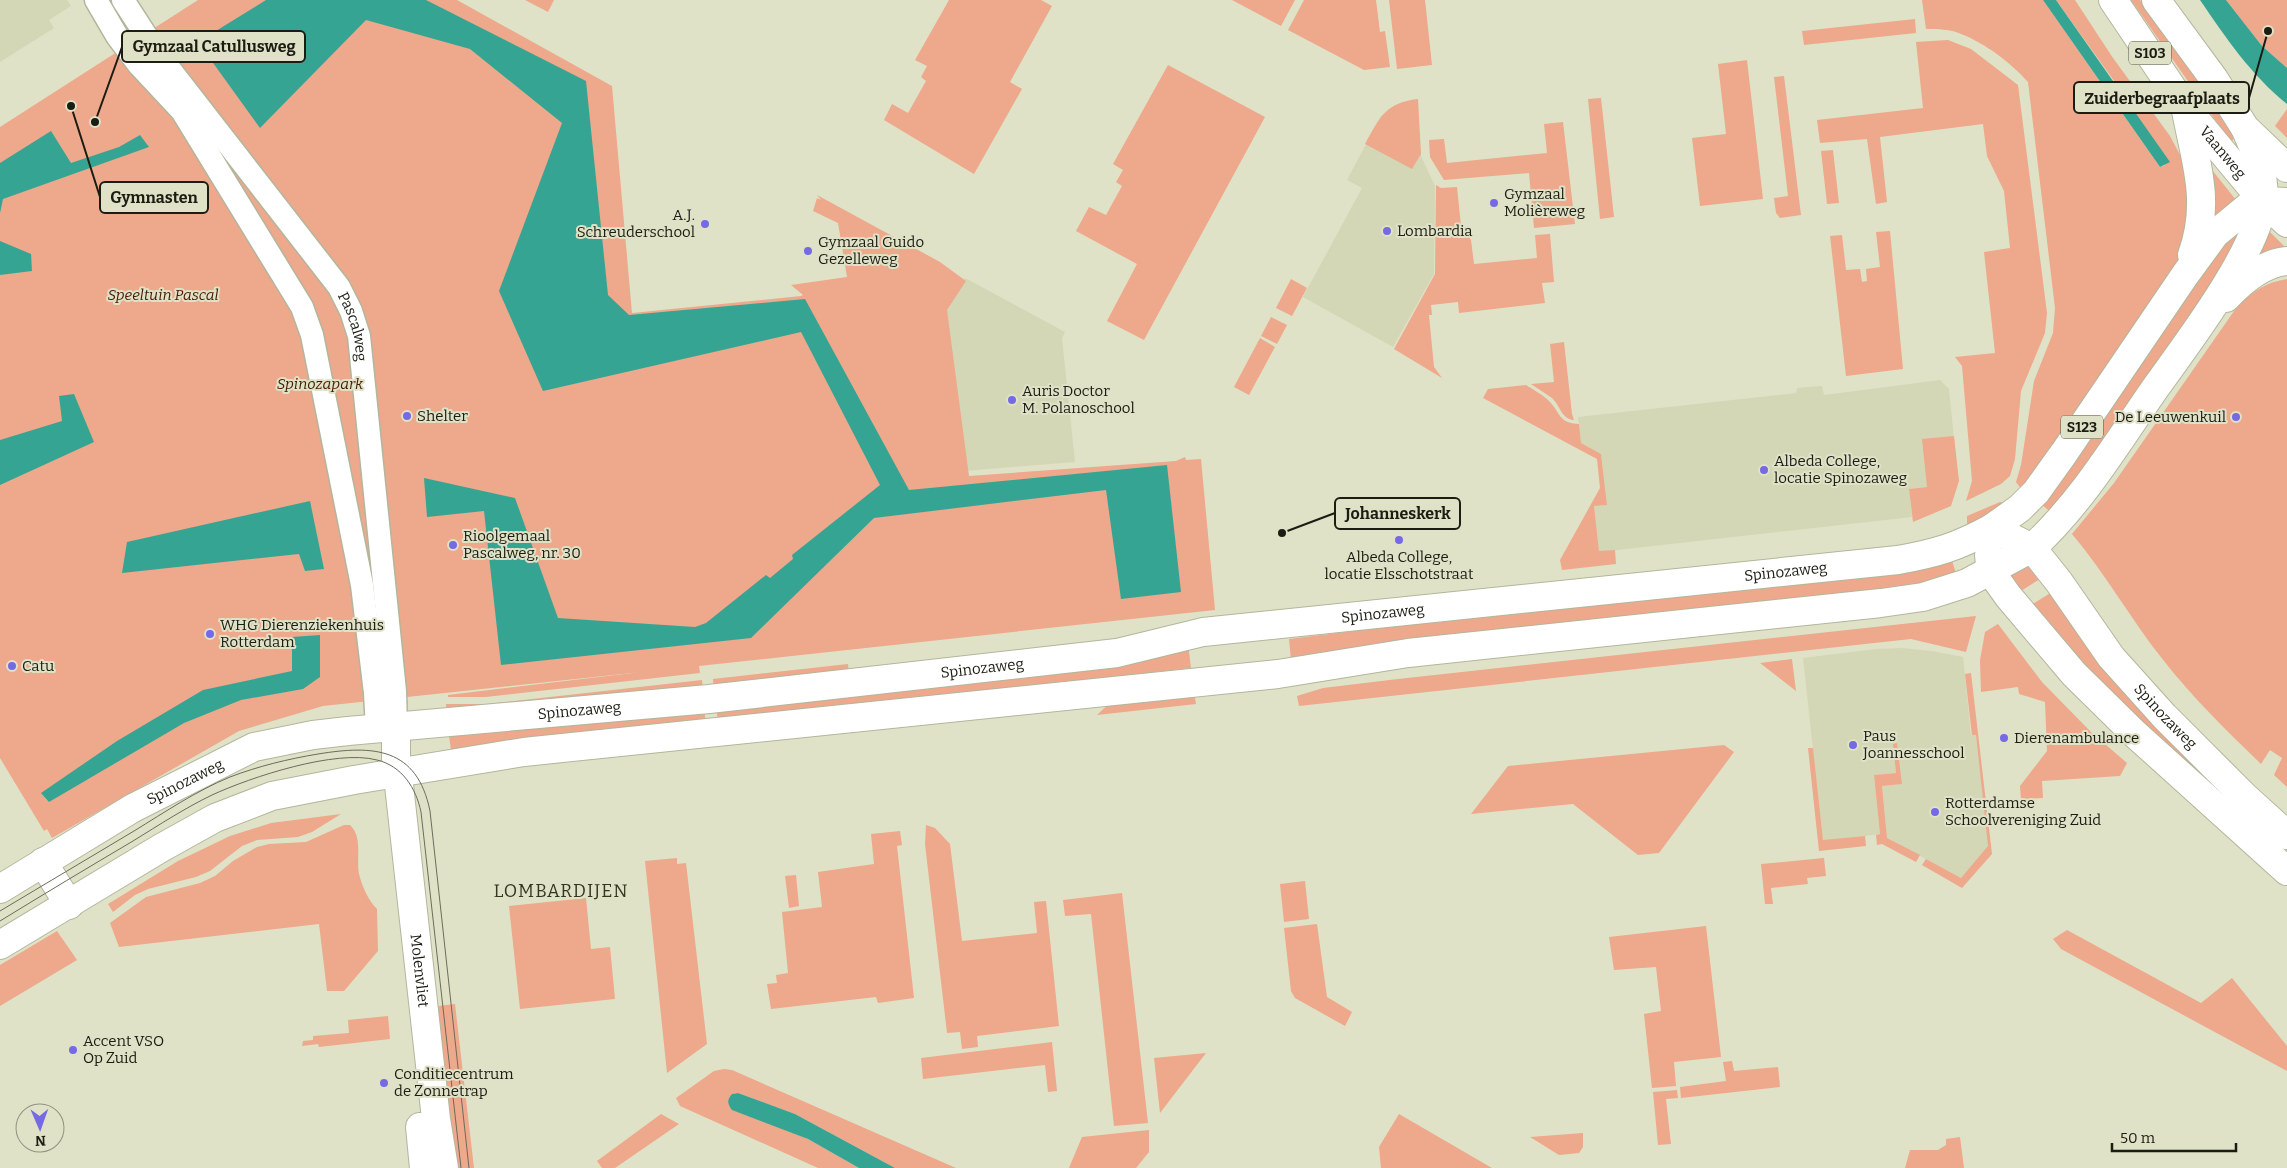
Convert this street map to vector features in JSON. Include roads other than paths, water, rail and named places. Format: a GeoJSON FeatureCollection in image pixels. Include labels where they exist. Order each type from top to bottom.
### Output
{"type":"FeatureCollection","features":[{"type":"Feature","properties":{"kind":"main road","name":"Vaanweg"},"geometry":{"type":"LineString","coordinates":[[2114,0],[2186,108],[2275,201],[2287,223]]}},
{"type":"Feature","properties":{"kind":"main road","name":"S103"},"geometry":{"type":"LineString","coordinates":[[2156,0],[2214,80],[2245,128],[2287,168]]}},
{"type":"Feature","properties":{"kind":"main road"},"geometry":{"type":"LineString","coordinates":[[2185,275],[2200,233],[2203,204],[2186,108]]}},
{"type":"Feature","properties":{"kind":"main road"},"geometry":{"type":"LineString","coordinates":[[2198,328],[2275,201],[2245,128]]}},
{"type":"Feature","properties":{"kind":"main road","name":"S123"},"geometry":{"type":"LineString","coordinates":[[1992,528],[2020,508],[2036,492],[2206,244],[2225,225],[2250,206],[2275,201]]}},
{"type":"Feature","properties":{"kind":"main road"},"geometry":{"type":"LineString","coordinates":[[2198,328],[2237,286],[2256,272],[2280,261],[2287,261]]}},
{"type":"Feature","properties":{"kind":"main road","name":"S123"},"geometry":{"type":"LineString","coordinates":[[389,774],[524,752],[1278,674],[1408,653],[1923,597],[1967,583],[1991,572],[2032,548],[2076,501],[2198,328]]}},
{"type":"Feature","properties":{"kind":"main road","name":"Spinozaweg"},"geometry":{"type":"LineString","coordinates":[[0,889],[133,808],[254,747],[313,735],[728,697],[1118,653],[1203,632],[1898,560],[1945,551],[1964,544],[1992,528],[2032,548],[2059,582],[2110,657],[2164,716],[2245,797],[2287,835]]}},
{"type":"Feature","properties":{"kind":"main road"},"geometry":{"type":"LineString","coordinates":[[1992,528],[1989,554],[1991,572],[2008,596],[2074,674],[2135,734],[2287,871]]}},
{"type":"Feature","properties":{"kind":"main road"},"geometry":{"type":"LineString","coordinates":[[0,945],[161,848],[215,818],[272,796],[389,774],[386,727]]}},
{"type":"Feature","properties":{"kind":"main road","name":"Molenvliet"},"geometry":{"type":"LineString","coordinates":[[389,774],[424,1168]]}},
{"type":"Feature","properties":{"kind":"main road","name":"Molenvliet"},"geometry":{"type":"LineString","coordinates":[[389,774],[444,1168]]}},
{"type":"Feature","properties":{"kind":"main road"},"geometry":{"type":"LineString","coordinates":[[43,862],[69,905]]}},
{"type":"Feature","properties":{"kind":"street"},"geometry":{"type":"LineString","coordinates":[[96,0],[117,36],[139,65],[182,111],[302,307],[312,335],[362,585],[374,684],[386,727]]}},
{"type":"Feature","properties":{"kind":"street","name":"Pascalweg"},"geometry":{"type":"LineString","coordinates":[[124,0],[158,54],[339,287],[351,311],[359,336],[393,671],[386,727]]}},
{"type":"Feature","properties":{"kind":"water"},"geometry":{"type":"Polygon","coordinates":[[[266,0],[426,0],[586,81],[608,295],[629,315],[805,299],[909,490],[1167,465],[1181,592],[1121,599],[1106,490],[874,518],[751,638],[501,665],[484,511],[427,517],[424,478],[515,498],[558,618],[695,627],[706,623],[766,575],[770,578],[793,559],[792,555],[880,485],[801,332],[543,391],[499,291],[562,123],[470,49],[366,20],[260,128],[198,42],[266,0]]]}},
{"type":"Feature","properties":{"kind":"water"},"geometry":{"type":"Polygon","coordinates":[[[2043,0],[2056,0],[2170,162],[2160,167],[2043,0]]]}},
{"type":"Feature","properties":{"kind":"water"},"geometry":{"type":"Polygon","coordinates":[[[2200,0],[2226,0],[2262,46],[2287,68],[2287,104],[2262,81],[2229,42],[2200,0]]]}},
{"type":"Feature","properties":{"kind":"water"},"geometry":{"type":"Polygon","coordinates":[[[51,131],[71,163],[119,147],[140,135],[149,147],[3,199],[0,213],[0,163],[51,131]]]}},
{"type":"Feature","properties":{"kind":"water"},"geometry":{"type":"Polygon","coordinates":[[[0,241],[31,254],[32,271],[0,275],[0,241]]]}},
{"type":"Feature","properties":{"kind":"water"},"geometry":{"type":"Polygon","coordinates":[[[74,394],[94,442],[0,485],[0,440],[62,421],[59,396],[74,394]]]}},
{"type":"Feature","properties":{"kind":"water"},"geometry":{"type":"Polygon","coordinates":[[[310,501],[324,569],[305,571],[299,554],[122,573],[127,542],[310,501]]]}},
{"type":"Feature","properties":{"kind":"water"},"geometry":{"type":"Polygon","coordinates":[[[320,635],[320,677],[303,689],[241,700],[184,723],[49,802],[41,793],[117,741],[203,690],[292,671],[292,637],[320,635]]]}},
{"type":"Feature","properties":{"kind":"water"},"geometry":{"type":"Polygon","coordinates":[[[738,1093],[795,1114],[895,1168],[859,1168],[808,1139],[732,1110],[728,1100],[732,1094],[738,1093]]]}},
{"type":"Feature","properties":{"kind":"tram line"},"geometry":{"type":"LineString","coordinates":[[0,911],[181,802],[230,777],[252,769],[285,761],[338,751],[374,751],[390,755],[403,762],[415,774],[424,790],[430,811],[469,1168]]}},
{"type":"Feature","properties":{"kind":"tram line"},"geometry":{"type":"LineString","coordinates":[[0,921],[182,811],[212,795],[248,780],[317,761],[339,758],[377,760],[394,767],[407,779],[416,795],[421,812],[461,1168]]}},
{"type":"Feature","properties":{"kind":"place","name":"Zuiderbegraafplaats"},"geometry":{"type":"Point","coordinates":[2268,31]}},
{"type":"Feature","properties":{"kind":"place","name":"Gymnasten"},"geometry":{"type":"Point","coordinates":[71,106]}},
{"type":"Feature","properties":{"kind":"place","name":"Gymzaal Catullusweg"},"geometry":{"type":"Point","coordinates":[95,122]}},
{"type":"Feature","properties":{"kind":"place","name":"Gymzaal Molièreweg"},"geometry":{"type":"Point","coordinates":[1494,203]}},
{"type":"Feature","properties":{"kind":"place","name":"A.J. Schreuderschool"},"geometry":{"type":"Point","coordinates":[705,224]}},
{"type":"Feature","properties":{"kind":"place","name":"Lombardia"},"geometry":{"type":"Point","coordinates":[1387,231]}},
{"type":"Feature","properties":{"kind":"place","name":"Gymzaal Guido Gezelleweg"},"geometry":{"type":"Point","coordinates":[808,251]}},
{"type":"Feature","properties":{"kind":"place","name":"Auris Doctor M. Polanoschool"},"geometry":{"type":"Point","coordinates":[1012,400]}},
{"type":"Feature","properties":{"kind":"place","name":"Shelter"},"geometry":{"type":"Point","coordinates":[407,416]}},
{"type":"Feature","properties":{"kind":"place","name":"De Leeuwenkuil"},"geometry":{"type":"Point","coordinates":[2236,417]}},
{"type":"Feature","properties":{"kind":"place","name":"Albeda College, locatie Spinozaweg"},"geometry":{"type":"Point","coordinates":[1764,470]}},
{"type":"Feature","properties":{"kind":"place","name":"Johanneskerk"},"geometry":{"type":"Point","coordinates":[1282,533]}},
{"type":"Feature","properties":{"kind":"place","name":"Albeda College, locatie Elsschotstraat"},"geometry":{"type":"Point","coordinates":[1399,540]}},
{"type":"Feature","properties":{"kind":"place","name":"Rioolgemaal Pascalweg, nr. 30"},"geometry":{"type":"Point","coordinates":[453,545]}},
{"type":"Feature","properties":{"kind":"place","name":"WHG Dierenziekenhuis Rotterdam"},"geometry":{"type":"Point","coordinates":[210,634]}},
{"type":"Feature","properties":{"kind":"place","name":"Catu"},"geometry":{"type":"Point","coordinates":[12,666]}},
{"type":"Feature","properties":{"kind":"place","name":"Dierenambulance"},"geometry":{"type":"Point","coordinates":[2004,738]}},
{"type":"Feature","properties":{"kind":"place","name":"Paus Joannesschool"},"geometry":{"type":"Point","coordinates":[1853,745]}},
{"type":"Feature","properties":{"kind":"place","name":"Rotterdamse Schoolvereniging Zuid"},"geometry":{"type":"Point","coordinates":[1935,812]}},
{"type":"Feature","properties":{"kind":"place","name":"Accent VSO Op Zuid"},"geometry":{"type":"Point","coordinates":[73,1050]}},
{"type":"Feature","properties":{"kind":"place","name":"Conditiecentrum de Zonnetrap"},"geometry":{"type":"Point","coordinates":[384,1083]}},
{"type":"Feature","properties":{"kind":"district","name":"LOMBARDIJEN"},"geometry":{"type":"Point","coordinates":[561,891]}},
{"type":"Feature","properties":{"kind":"park label","name":"Speeltuin Pascal"},"geometry":{"type":"Point","coordinates":[163,295]}},
{"type":"Feature","properties":{"kind":"park label","name":"Spinozapark"},"geometry":{"type":"Point","coordinates":[320,384]}}]}
